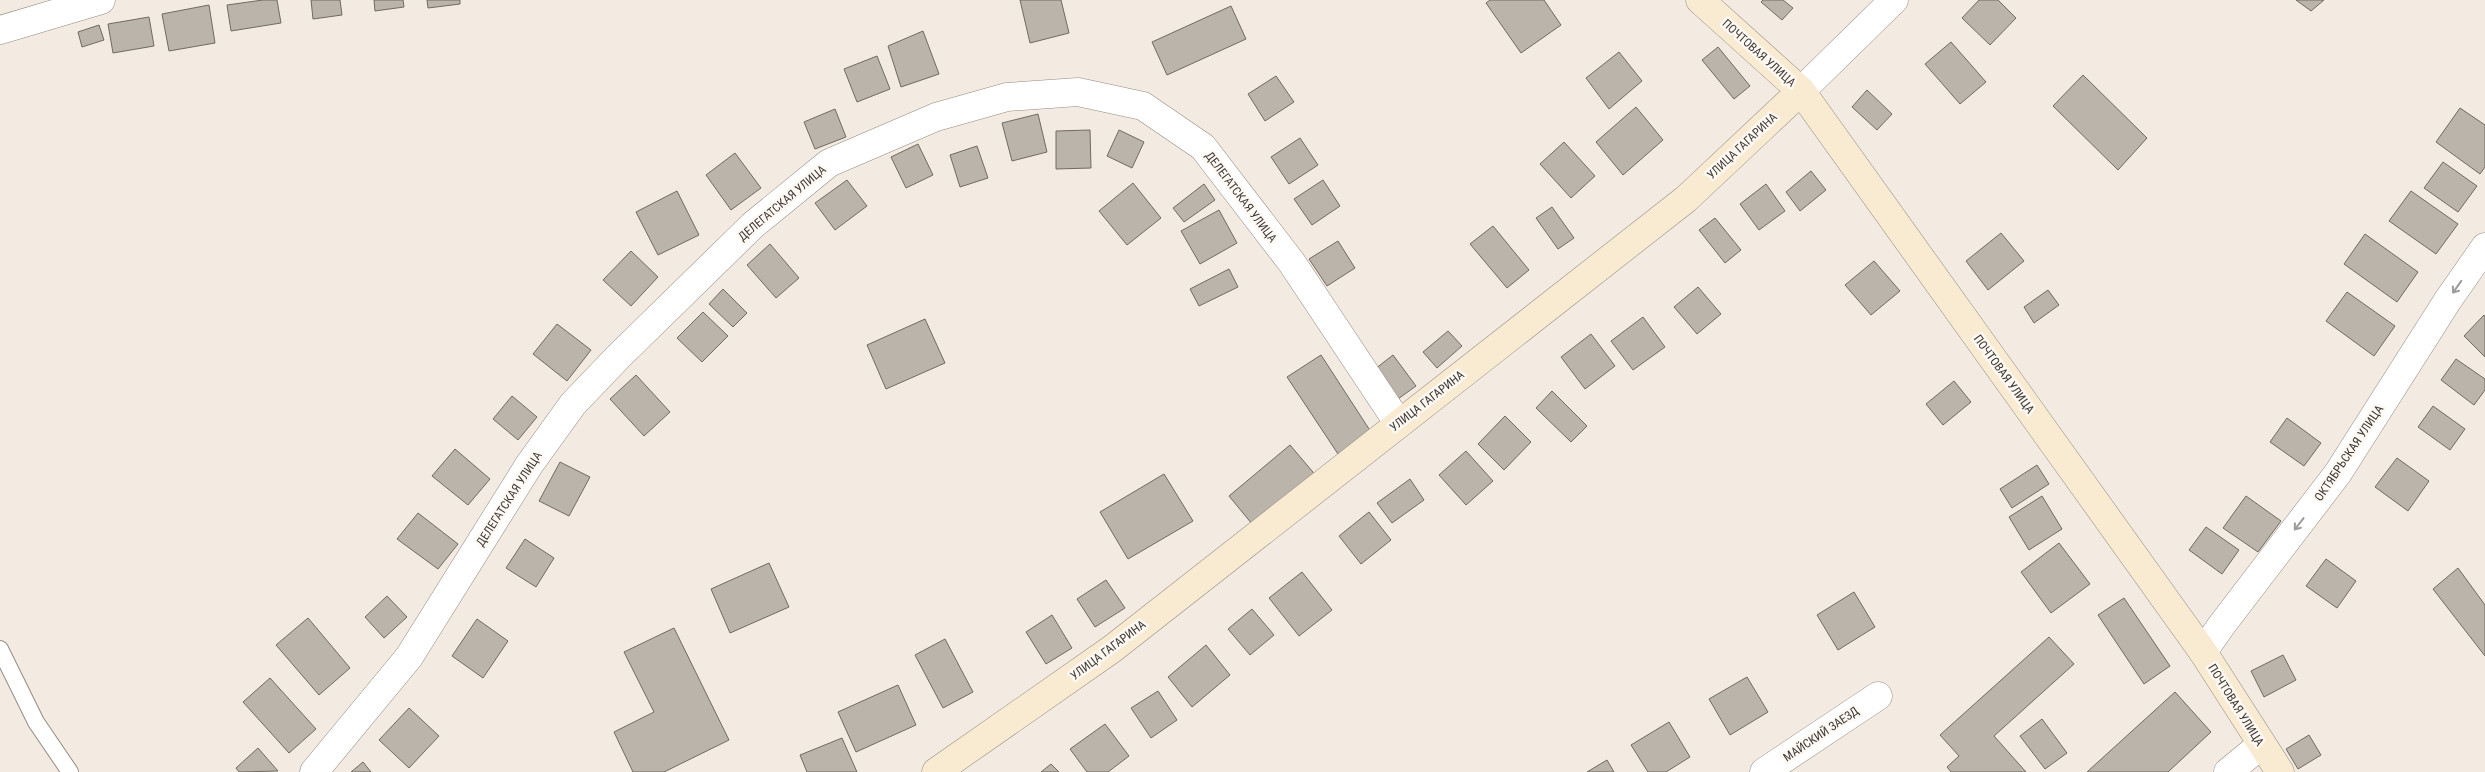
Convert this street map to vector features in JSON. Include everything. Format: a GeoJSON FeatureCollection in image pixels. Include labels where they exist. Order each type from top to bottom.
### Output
{"type":"FeatureCollection","features":[{"type":"Feature","properties":{"kind":"main road","name":"ПОЧТОВАЯ УЛИЦА"},"geometry":{"type":"LineString","coordinates":[[1700,0],[1801,91],[2203,652],[2280,772]]}},
{"type":"Feature","properties":{"kind":"main road","name":"УЛИЦА ГАГАРИНА"},"geometry":{"type":"LineString","coordinates":[[936,772],[1112,649],[1686,199],[1801,91]]}},
{"type":"Feature","properties":{"kind":"street"},"geometry":{"type":"LineString","coordinates":[[0,30],[101,0]]}},
{"type":"Feature","properties":{"kind":"street","name":"УЛИЦА ГАГАРИНА"},"geometry":{"type":"LineString","coordinates":[[1801,91],[1894,0]]}},
{"type":"Feature","properties":{"kind":"street","name":"ДЕЛЕГАТСКАЯ УЛИЦА"},"geometry":{"type":"LineString","coordinates":[[314,772],[409,657],[529,464],[573,404],[753,225],[829,163],[936,117],[1007,97],[1078,92],[1143,106],[1203,147],[1292,263],[1398,424]]}},
{"type":"Feature","properties":{"kind":"street","name":"ОКТЯБРЬСКАЯ УЛИЦА"},"geometry":{"type":"LineString","coordinates":[[2203,652],[2338,473],[2448,300],[2485,247]]}},
{"type":"Feature","properties":{"kind":"street","name":"МАЙСКИЙ ЗАЕЗД"},"geometry":{"type":"LineString","coordinates":[[1764,772],[1878,696]]}},
{"type":"Feature","properties":{"kind":"street"},"geometry":{"type":"LineString","coordinates":[[2228,772],[2261,745]]}},
{"type":"Feature","properties":{"kind":"lane"},"geometry":{"type":"LineString","coordinates":[[0,649],[36,722],[70,772]]}},
{"type":"Feature","properties":{"kind":"building"},"geometry":{"type":"Polygon","coordinates":[[[277,0],[281,23],[231,31],[227,5],[277,0]]]}},
{"type":"Feature","properties":{"kind":"building"},"geometry":{"type":"Polygon","coordinates":[[[311,0],[340,0],[342,15],[313,19],[311,0]]]}},
{"type":"Feature","properties":{"kind":"building"},"geometry":{"type":"Polygon","coordinates":[[[374,0],[403,0],[404,7],[375,11],[374,0]]]}},
{"type":"Feature","properties":{"kind":"building"},"geometry":{"type":"Polygon","coordinates":[[[427,0],[460,0],[460,4],[428,8],[427,0]]]}},
{"type":"Feature","properties":{"kind":"building"},"geometry":{"type":"Polygon","coordinates":[[[1020,0],[1061,0],[1069,33],[1030,43],[1020,0]]]}},
{"type":"Feature","properties":{"kind":"building"},"geometry":{"type":"Polygon","coordinates":[[[1490,0],[1544,0],[1561,25],[1521,53],[1486,3],[1490,0]]]}},
{"type":"Feature","properties":{"kind":"building"},"geometry":{"type":"Polygon","coordinates":[[[1763,0],[1783,0],[1793,8],[1782,20],[1761,2],[1763,0]]]}},
{"type":"Feature","properties":{"kind":"building"},"geometry":{"type":"Polygon","coordinates":[[[1979,0],[1998,0],[2016,18],[1990,45],[1962,18],[1979,0]]]}},
{"type":"Feature","properties":{"kind":"building"},"geometry":{"type":"Polygon","coordinates":[[[2296,0],[2324,0],[2311,11],[2296,0]]]}},
{"type":"Feature","properties":{"kind":"building"},"geometry":{"type":"Polygon","coordinates":[[[209,5],[215,43],[169,51],[162,14],[209,5]]]}},
{"type":"Feature","properties":{"kind":"building"},"geometry":{"type":"Polygon","coordinates":[[[1231,6],[1246,39],[1167,75],[1152,42],[1231,6]]]}},
{"type":"Feature","properties":{"kind":"building"},"geometry":{"type":"Polygon","coordinates":[[[149,17],[154,46],[113,53],[108,24],[149,17]]]}},
{"type":"Feature","properties":{"kind":"building"},"geometry":{"type":"Polygon","coordinates":[[[99,25],[104,40],[82,47],[78,32],[99,25]]]}},
{"type":"Feature","properties":{"kind":"building"},"geometry":{"type":"Polygon","coordinates":[[[923,31],[939,74],[901,87],[888,46],[923,31]]]}},
{"type":"Feature","properties":{"kind":"building"},"geometry":{"type":"Polygon","coordinates":[[[1951,42],[1986,82],[1960,104],[1925,64],[1951,42]]]}},
{"type":"Feature","properties":{"kind":"building"},"geometry":{"type":"Polygon","coordinates":[[[1718,47],[1750,86],[1734,99],[1702,60],[1718,47]]]}},
{"type":"Feature","properties":{"kind":"building"},"geometry":{"type":"Polygon","coordinates":[[[1619,52],[1642,81],[1609,109],[1586,78],[1619,52]]]}},
{"type":"Feature","properties":{"kind":"building"},"geometry":{"type":"Polygon","coordinates":[[[877,56],[890,89],[857,102],[844,69],[877,56]]]}},
{"type":"Feature","properties":{"kind":"building"},"geometry":{"type":"Polygon","coordinates":[[[2083,75],[2147,138],[2118,170],[2053,106],[2083,75]]]}},
{"type":"Feature","properties":{"kind":"building"},"geometry":{"type":"Polygon","coordinates":[[[1276,76],[1294,102],[1265,121],[1248,94],[1276,76]]]}},
{"type":"Feature","properties":{"kind":"building"},"geometry":{"type":"Polygon","coordinates":[[[1867,90],[1892,114],[1877,130],[1852,107],[1867,90]]]}},
{"type":"Feature","properties":{"kind":"building"},"geometry":{"type":"Polygon","coordinates":[[[1636,107],[1663,140],[1623,175],[1596,142],[1636,107]]]}},
{"type":"Feature","properties":{"kind":"building"},"geometry":{"type":"Polygon","coordinates":[[[2460,108],[2485,125],[2485,167],[2480,174],[2436,142],[2460,108]]]}},
{"type":"Feature","properties":{"kind":"building"},"geometry":{"type":"Polygon","coordinates":[[[835,109],[846,137],[815,149],[804,122],[835,109]]]}},
{"type":"Feature","properties":{"kind":"building"},"geometry":{"type":"Polygon","coordinates":[[[1038,114],[1047,152],[1012,161],[1002,123],[1038,114]]]}},
{"type":"Feature","properties":{"kind":"building"},"geometry":{"type":"Polygon","coordinates":[[[1090,130],[1091,168],[1056,169],[1056,131],[1090,130]]]}},
{"type":"Feature","properties":{"kind":"building"},"geometry":{"type":"Polygon","coordinates":[[[1119,130],[1144,142],[1132,168],[1107,156],[1119,130]]]}},
{"type":"Feature","properties":{"kind":"building"},"geometry":{"type":"Polygon","coordinates":[[[1300,138],[1318,165],[1289,184],[1271,157],[1300,138]]]}},
{"type":"Feature","properties":{"kind":"building"},"geometry":{"type":"Polygon","coordinates":[[[1564,142],[1595,176],[1571,198],[1540,164],[1564,142]]]}},
{"type":"Feature","properties":{"kind":"building"},"geometry":{"type":"Polygon","coordinates":[[[918,144],[933,175],[906,188],[891,157],[918,144]]]}},
{"type":"Feature","properties":{"kind":"building"},"geometry":{"type":"Polygon","coordinates":[[[977,146],[988,178],[960,187],[950,155],[977,146]]]}},
{"type":"Feature","properties":{"kind":"building"},"geometry":{"type":"Polygon","coordinates":[[[735,153],[761,188],[731,210],[706,175],[735,153]]]}},
{"type":"Feature","properties":{"kind":"building"},"geometry":{"type":"Polygon","coordinates":[[[2443,162],[2477,186],[2458,212],[2424,188],[2443,162]]]}},
{"type":"Feature","properties":{"kind":"building"},"geometry":{"type":"Polygon","coordinates":[[[1811,171],[1826,190],[1800,211],[1786,192],[1811,171]]]}},
{"type":"Feature","properties":{"kind":"building"},"geometry":{"type":"Polygon","coordinates":[[[847,180],[867,206],[835,230],[815,203],[847,180]]]}},
{"type":"Feature","properties":{"kind":"building"},"geometry":{"type":"Polygon","coordinates":[[[1323,180],[1340,206],[1312,225],[1294,199],[1323,180]]]}},
{"type":"Feature","properties":{"kind":"building"},"geometry":{"type":"Polygon","coordinates":[[[1133,183],[1161,218],[1127,245],[1099,211],[1133,183]]]}},
{"type":"Feature","properties":{"kind":"building"},"geometry":{"type":"Polygon","coordinates":[[[1204,184],[1215,200],[1184,222],[1173,208],[1204,184]]]}},
{"type":"Feature","properties":{"kind":"building"},"geometry":{"type":"Polygon","coordinates":[[[1766,184],[1785,211],[1759,230],[1740,204],[1766,184]]]}},
{"type":"Feature","properties":{"kind":"building"},"geometry":{"type":"Polygon","coordinates":[[[677,191],[699,235],[658,255],[636,212],[677,191]]]}},
{"type":"Feature","properties":{"kind":"building"},"geometry":{"type":"Polygon","coordinates":[[[2411,191],[2458,224],[2436,254],[2389,221],[2411,191]]]}},
{"type":"Feature","properties":{"kind":"building"},"geometry":{"type":"Polygon","coordinates":[[[1552,207],[1574,238],[1558,249],[1536,218],[1552,207]]]}},
{"type":"Feature","properties":{"kind":"building"},"geometry":{"type":"Polygon","coordinates":[[[1219,210],[1237,243],[1200,264],[1181,231],[1219,210]]]}},
{"type":"Feature","properties":{"kind":"building"},"geometry":{"type":"Polygon","coordinates":[[[1715,218],[1741,250],[1725,263],[1699,230],[1715,218]]]}},
{"type":"Feature","properties":{"kind":"building"},"geometry":{"type":"Polygon","coordinates":[[[1493,226],[1529,270],[1507,288],[1470,244],[1493,226]]]}},
{"type":"Feature","properties":{"kind":"building"},"geometry":{"type":"Polygon","coordinates":[[[2001,233],[2024,261],[1988,290],[1966,261],[2001,233]]]}},
{"type":"Feature","properties":{"kind":"building"},"geometry":{"type":"Polygon","coordinates":[[[2365,234],[2418,272],[2397,302],[2344,264],[2365,234]]]}},
{"type":"Feature","properties":{"kind":"building"},"geometry":{"type":"Polygon","coordinates":[[[1338,241],[1355,268],[1327,286],[1309,259],[1338,241]]]}},
{"type":"Feature","properties":{"kind":"building"},"geometry":{"type":"Polygon","coordinates":[[[770,244],[799,278],[776,298],[747,265],[770,244]]]}},
{"type":"Feature","properties":{"kind":"building"},"geometry":{"type":"Polygon","coordinates":[[[631,251],[658,277],[631,306],[603,280],[631,251]]]}},
{"type":"Feature","properties":{"kind":"building"},"geometry":{"type":"Polygon","coordinates":[[[1874,261],[1900,291],[1871,315],[1845,285],[1874,261]]]}},
{"type":"Feature","properties":{"kind":"building"},"geometry":{"type":"Polygon","coordinates":[[[1229,269],[1238,287],[1199,306],[1190,289],[1229,269]]]}},
{"type":"Feature","properties":{"kind":"building"},"geometry":{"type":"Polygon","coordinates":[[[1698,287],[1721,314],[1697,334],[1674,307],[1698,287]]]}},
{"type":"Feature","properties":{"kind":"building"},"geometry":{"type":"Polygon","coordinates":[[[723,289],[747,313],[733,327],[709,304],[723,289]]]}},
{"type":"Feature","properties":{"kind":"building"},"geometry":{"type":"Polygon","coordinates":[[[2048,290],[2059,305],[2034,323],[2024,307],[2048,290]]]}},
{"type":"Feature","properties":{"kind":"building"},"geometry":{"type":"Polygon","coordinates":[[[2347,292],[2395,326],[2374,356],[2326,321],[2347,292]]]}},
{"type":"Feature","properties":{"kind":"building"},"geometry":{"type":"Polygon","coordinates":[[[703,312],[728,336],[702,362],[677,338],[703,312]]]}},
{"type":"Feature","properties":{"kind":"building"},"geometry":{"type":"Polygon","coordinates":[[[2484,315],[2485,317],[2485,357],[2464,336],[2484,315]]]}},
{"type":"Feature","properties":{"kind":"building"},"geometry":{"type":"Polygon","coordinates":[[[1643,317],[1665,347],[1633,370],[1611,341],[1643,317]]]}},
{"type":"Feature","properties":{"kind":"building"},"geometry":{"type":"Polygon","coordinates":[[[925,319],[945,363],[886,389],[867,345],[925,319]]]}},
{"type":"Feature","properties":{"kind":"building"},"geometry":{"type":"Polygon","coordinates":[[[557,324],[591,350],[567,381],[533,354],[557,324]]]}},
{"type":"Feature","properties":{"kind":"building"},"geometry":{"type":"Polygon","coordinates":[[[1448,331],[1462,346],[1437,368],[1423,352],[1448,331]]]}},
{"type":"Feature","properties":{"kind":"building"},"geometry":{"type":"Polygon","coordinates":[[[1591,334],[1615,366],[1585,389],[1561,357],[1591,334]]]}},
{"type":"Feature","properties":{"kind":"building"},"geometry":{"type":"Polygon","coordinates":[[[1321,355],[1371,432],[1338,454],[1287,377],[1321,355]]]}},
{"type":"Feature","properties":{"kind":"building"},"geometry":{"type":"Polygon","coordinates":[[[1393,355],[1416,386],[1398,399],[1375,369],[1393,355]]]}},
{"type":"Feature","properties":{"kind":"building"},"geometry":{"type":"Polygon","coordinates":[[[2456,359],[2485,379],[2485,390],[2474,405],[2441,380],[2456,359]]]}},
{"type":"Feature","properties":{"kind":"building"},"geometry":{"type":"Polygon","coordinates":[[[636,375],[670,412],[644,436],[610,399],[636,375]]]}},
{"type":"Feature","properties":{"kind":"building"},"geometry":{"type":"Polygon","coordinates":[[[1954,381],[1971,402],[1943,425],[1926,404],[1954,381]]]}},
{"type":"Feature","properties":{"kind":"building"},"geometry":{"type":"Polygon","coordinates":[[[1552,391],[1587,426],[1571,442],[1536,408],[1552,391]]]}},
{"type":"Feature","properties":{"kind":"building"},"geometry":{"type":"Polygon","coordinates":[[[512,396],[537,417],[518,440],[493,419],[512,396]]]}},
{"type":"Feature","properties":{"kind":"building"},"geometry":{"type":"Polygon","coordinates":[[[2433,406],[2465,429],[2450,450],[2418,427],[2433,406]]]}},
{"type":"Feature","properties":{"kind":"building"},"geometry":{"type":"Polygon","coordinates":[[[1505,416],[1531,442],[1504,470],[1478,444],[1505,416]]]}},
{"type":"Feature","properties":{"kind":"building"},"geometry":{"type":"Polygon","coordinates":[[[2287,418],[2321,443],[2304,466],[2270,442],[2287,418]]]}},
{"type":"Feature","properties":{"kind":"building"},"geometry":{"type":"Polygon","coordinates":[[[1290,445],[1318,478],[1257,530],[1229,496],[1290,445]]]}},
{"type":"Feature","properties":{"kind":"building"},"geometry":{"type":"Polygon","coordinates":[[[455,449],[490,479],[468,505],[432,476],[455,449]]]}},
{"type":"Feature","properties":{"kind":"building"},"geometry":{"type":"Polygon","coordinates":[[[1466,451],[1493,481],[1466,505],[1439,475],[1466,451]]]}},
{"type":"Feature","properties":{"kind":"building"},"geometry":{"type":"Polygon","coordinates":[[[2397,458],[2429,481],[2408,511],[2375,487],[2397,458]]]}},
{"type":"Feature","properties":{"kind":"building"},"geometry":{"type":"Polygon","coordinates":[[[560,462],[590,477],[569,516],[539,501],[560,462]]]}},
{"type":"Feature","properties":{"kind":"building"},"geometry":{"type":"Polygon","coordinates":[[[2037,465],[2049,484],[2012,508],[2000,489],[2037,465]]]}},
{"type":"Feature","properties":{"kind":"building"},"geometry":{"type":"Polygon","coordinates":[[[1164,474],[1193,521],[1128,559],[1100,512],[1164,474]]]}},
{"type":"Feature","properties":{"kind":"building"},"geometry":{"type":"Polygon","coordinates":[[[1410,479],[1424,500],[1392,523],[1377,503],[1410,479]]]}},
{"type":"Feature","properties":{"kind":"building"},"geometry":{"type":"Polygon","coordinates":[[[2042,496],[2062,529],[2029,550],[2009,517],[2042,496]]]}},
{"type":"Feature","properties":{"kind":"building"},"geometry":{"type":"Polygon","coordinates":[[[2246,496],[2281,521],[2258,552],[2223,528],[2246,496]]]}},
{"type":"Feature","properties":{"kind":"building"},"geometry":{"type":"Polygon","coordinates":[[[1369,512],[1391,540],[1361,564],[1339,536],[1369,512]]]}},
{"type":"Feature","properties":{"kind":"building"},"geometry":{"type":"Polygon","coordinates":[[[418,513],[458,544],[438,569],[397,539],[418,513]]]}},
{"type":"Feature","properties":{"kind":"building"},"geometry":{"type":"Polygon","coordinates":[[[2206,527],[2239,550],[2222,574],[2189,550],[2206,527]]]}},
{"type":"Feature","properties":{"kind":"building"},"geometry":{"type":"Polygon","coordinates":[[[525,539],[554,558],[536,587],[506,568],[525,539]]]}},
{"type":"Feature","properties":{"kind":"building"},"geometry":{"type":"Polygon","coordinates":[[[2059,543],[2090,584],[2051,613],[2021,572],[2059,543]]]}},
{"type":"Feature","properties":{"kind":"building"},"geometry":{"type":"Polygon","coordinates":[[[2326,559],[2356,581],[2337,608],[2306,586],[2326,559]]]}},
{"type":"Feature","properties":{"kind":"building"},"geometry":{"type":"Polygon","coordinates":[[[769,563],[789,607],[730,633],[711,589],[769,563]]]}},
{"type":"Feature","properties":{"kind":"building"},"geometry":{"type":"Polygon","coordinates":[[[2458,568],[2485,605],[2485,656],[2433,589],[2458,568]]]}},
{"type":"Feature","properties":{"kind":"building"},"geometry":{"type":"Polygon","coordinates":[[[1302,572],[1332,610],[1299,636],[1269,598],[1302,572]]]}},
{"type":"Feature","properties":{"kind":"building"},"geometry":{"type":"Polygon","coordinates":[[[1106,580],[1125,608],[1095,627],[1077,599],[1106,580]]]}},
{"type":"Feature","properties":{"kind":"building"},"geometry":{"type":"Polygon","coordinates":[[[1854,592],[1875,627],[1838,650],[1817,615],[1854,592]]]}},
{"type":"Feature","properties":{"kind":"building"},"geometry":{"type":"Polygon","coordinates":[[[387,596],[407,617],[384,638],[365,617],[387,596]]]}},
{"type":"Feature","properties":{"kind":"building"},"geometry":{"type":"Polygon","coordinates":[[[2124,598],[2170,666],[2144,684],[2098,615],[2124,598]]]}},
{"type":"Feature","properties":{"kind":"building"},"geometry":{"type":"Polygon","coordinates":[[[1252,609],[1274,635],[1250,655],[1228,629],[1252,609]]]}},
{"type":"Feature","properties":{"kind":"building"},"geometry":{"type":"Polygon","coordinates":[[[1052,615],[1072,648],[1046,664],[1026,632],[1052,615]]]}},
{"type":"Feature","properties":{"kind":"building"},"geometry":{"type":"Polygon","coordinates":[[[308,618],[350,668],[319,695],[276,645],[308,618]]]}},
{"type":"Feature","properties":{"kind":"building"},"geometry":{"type":"Polygon","coordinates":[[[477,619],[508,641],[483,678],[452,656],[477,619]]]}},
{"type":"Feature","properties":{"kind":"building"},"geometry":{"type":"Polygon","coordinates":[[[674,628],[729,740],[664,772],[633,772],[614,732],[654,712],[624,652],[674,628]]]}},
{"type":"Feature","properties":{"kind":"building"},"geometry":{"type":"Polygon","coordinates":[[[2049,637],[2074,664],[1994,736],[2026,772],[1951,772],[1947,767],[1959,756],[1940,735],[2049,637]]]}},
{"type":"Feature","properties":{"kind":"building"},"geometry":{"type":"Polygon","coordinates":[[[945,639],[973,692],[943,708],[915,655],[945,639]]]}},
{"type":"Feature","properties":{"kind":"building"},"geometry":{"type":"Polygon","coordinates":[[[1206,645],[1230,675],[1192,707],[1168,677],[1206,645]]]}},
{"type":"Feature","properties":{"kind":"building"},"geometry":{"type":"Polygon","coordinates":[[[2283,655],[2296,680],[2264,697],[2251,671],[2283,655]]]}},
{"type":"Feature","properties":{"kind":"building"},"geometry":{"type":"Polygon","coordinates":[[[1747,677],[1768,712],[1730,735],[1709,699],[1747,677]]]}},
{"type":"Feature","properties":{"kind":"building"},"geometry":{"type":"Polygon","coordinates":[[[270,678],[316,729],[289,753],[243,702],[270,678]]]}},
{"type":"Feature","properties":{"kind":"building"},"geometry":{"type":"Polygon","coordinates":[[[898,685],[916,725],[856,752],[838,712],[898,685]]]}},
{"type":"Feature","properties":{"kind":"building"},"geometry":{"type":"Polygon","coordinates":[[[1158,691],[1177,720],[1151,738],[1131,708],[1158,691]]]}},
{"type":"Feature","properties":{"kind":"building"},"geometry":{"type":"Polygon","coordinates":[[[2175,692],[2211,732],[2168,772],[2087,772],[2175,692]]]}},
{"type":"Feature","properties":{"kind":"building"},"geometry":{"type":"Polygon","coordinates":[[[409,708],[439,736],[409,768],[379,740],[409,708]]]}},
{"type":"Feature","properties":{"kind":"building"},"geometry":{"type":"Polygon","coordinates":[[[2042,719],[2067,753],[2045,769],[2020,736],[2042,719]]]}},
{"type":"Feature","properties":{"kind":"building"},"geometry":{"type":"Polygon","coordinates":[[[1669,722],[1690,757],[1666,772],[1648,772],[1631,745],[1669,722]]]}},
{"type":"Feature","properties":{"kind":"building"},"geometry":{"type":"Polygon","coordinates":[[[1105,724],[1129,756],[1108,772],[1087,772],[1070,749],[1105,724]]]}},
{"type":"Feature","properties":{"kind":"building"},"geometry":{"type":"Polygon","coordinates":[[[2309,735],[2321,755],[2298,769],[2286,749],[2309,735]]]}},
{"type":"Feature","properties":{"kind":"building"},"geometry":{"type":"Polygon","coordinates":[[[842,738],[857,772],[807,772],[800,755],[842,738]]]}},
{"type":"Feature","properties":{"kind":"building"},"geometry":{"type":"Polygon","coordinates":[[[258,748],[278,771],[239,772],[236,768],[258,748]]]}},
{"type":"Feature","properties":{"kind":"building"},"geometry":{"type":"Polygon","coordinates":[[[1607,760],[1614,772],[1587,772],[1607,760]]]}},
{"type":"Feature","properties":{"kind":"building"},"geometry":{"type":"Polygon","coordinates":[[[363,762],[371,772],[351,772],[363,762]]]}},
{"type":"Feature","properties":{"kind":"building"},"geometry":{"type":"Polygon","coordinates":[[[1051,764],[1059,772],[1041,772],[1051,764]]]}}]}
